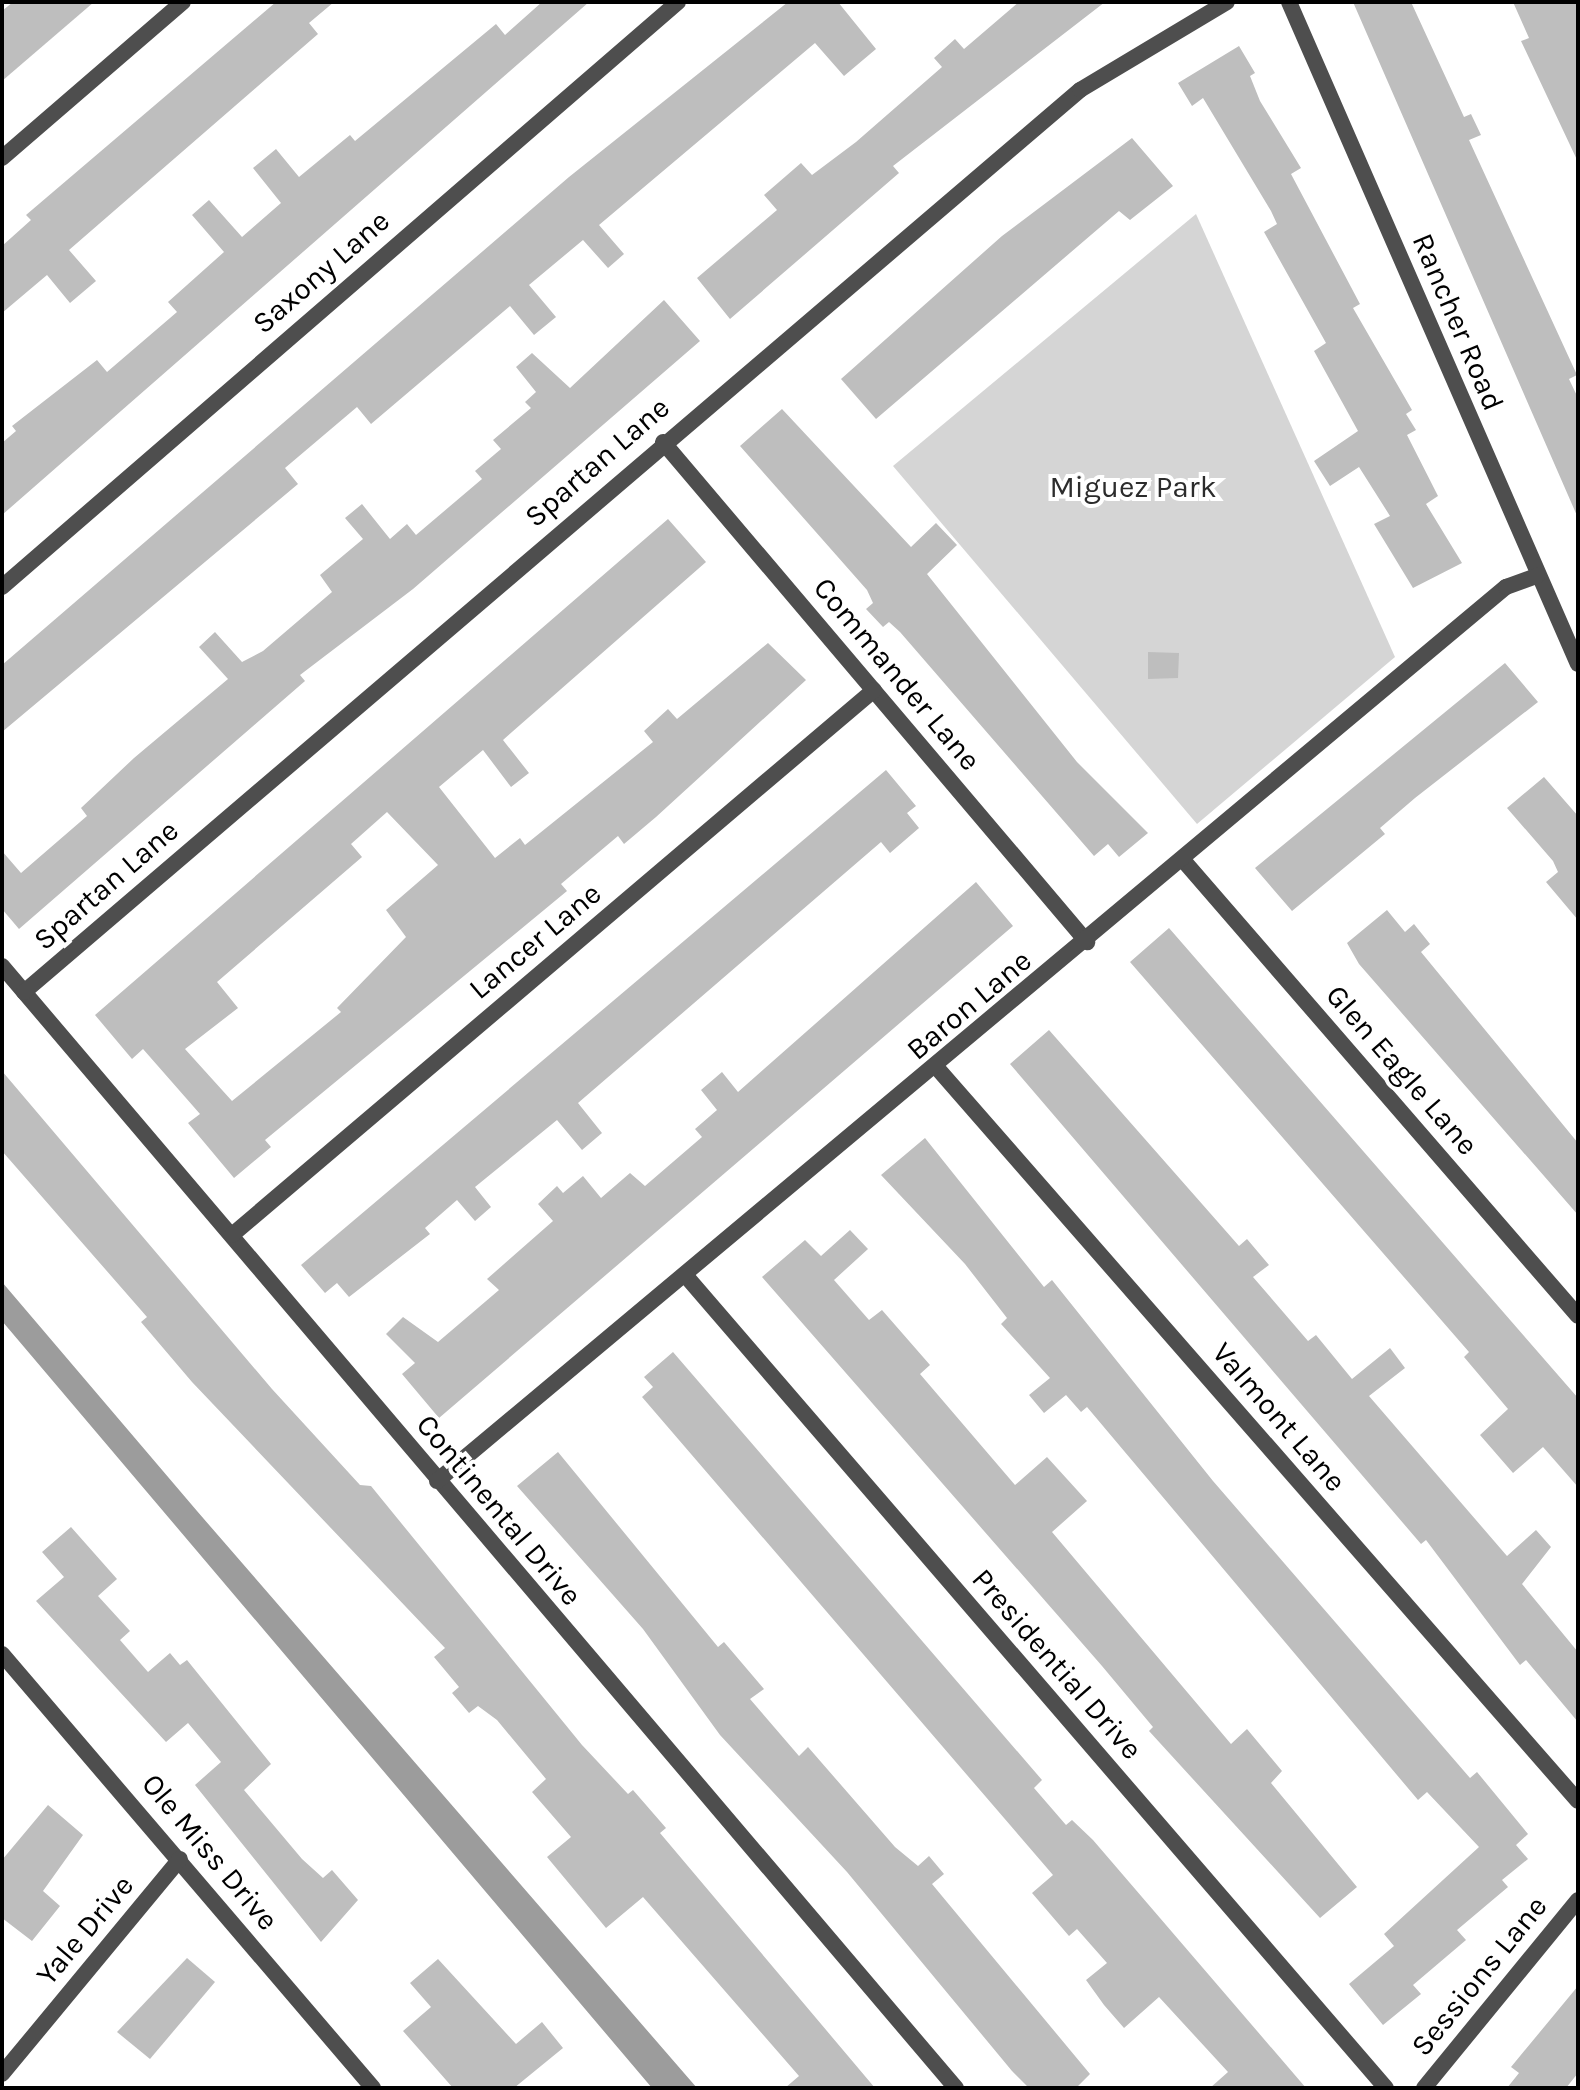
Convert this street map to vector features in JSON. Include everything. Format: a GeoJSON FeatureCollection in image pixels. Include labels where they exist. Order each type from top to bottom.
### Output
{"type":"FeatureCollection","features":[{"type":"Feature","properties":{"kind":"street"},"geometry":{"type":"LineString","coordinates":[[2,158],[183,2]]}},
{"type":"Feature","properties":{"kind":"street","name":"Saxony Lane"},"geometry":{"type":"LineString","coordinates":[[2,587],[678,2]]}},
{"type":"Feature","properties":{"kind":"street","name":"Spartan Lane"},"geometry":{"type":"LineString","coordinates":[[24,992],[663,442],[1080,90],[1227,2]]}},
{"type":"Feature","properties":{"kind":"street","name":"Rancher Road"},"geometry":{"type":"LineString","coordinates":[[1289,2],[1578,664]]}},
{"type":"Feature","properties":{"kind":"street","name":"Commander Lane"},"geometry":{"type":"LineString","coordinates":[[663,442],[1087,942]]}},
{"type":"Feature","properties":{"kind":"street","name":"Baron Lane"},"geometry":{"type":"LineString","coordinates":[[437,1481],[938,1069],[1506,587],[1537,576]]}},
{"type":"Feature","properties":{"kind":"street","name":"Lancer Lane"},"geometry":{"type":"LineString","coordinates":[[232,1235],[874,690]]}},
{"type":"Feature","properties":{"kind":"street","name":"Glen Eagle Lane"},"geometry":{"type":"LineString","coordinates":[[1183,860],[1578,1316]]}},
{"type":"Feature","properties":{"kind":"street","name":"Continental Drive"},"geometry":{"type":"LineString","coordinates":[[2,966],[956,2088]]}},
{"type":"Feature","properties":{"kind":"street","name":"Valmont Lane"},"geometry":{"type":"LineString","coordinates":[[938,1069],[1578,1801]]}},
{"type":"Feature","properties":{"kind":"street","name":"Presidential Drive"},"geometry":{"type":"LineString","coordinates":[[686,1276],[1386,2088]]}},
{"type":"Feature","properties":{"kind":"street","name":"Ole Miss Drive"},"geometry":{"type":"LineString","coordinates":[[2,1654],[373,2088]]}},
{"type":"Feature","properties":{"kind":"street","name":"Yale Drive"},"geometry":{"type":"LineString","coordinates":[[2,2074],[180,1859]]}},
{"type":"Feature","properties":{"kind":"street","name":"Sessions Lane"},"geometry":{"type":"LineString","coordinates":[[1424,2088],[1578,1900]]}},
{"type":"Feature","properties":{"kind":"green space","name":"Miguez Park"},"geometry":{"type":"Polygon","coordinates":[[[1196,214],[1395,657],[1197,824],[893,466],[1196,214]]]}},
{"type":"Feature","properties":{"kind":"shaded area"},"geometry":{"type":"Polygon","coordinates":[[[2,1282],[697,2088],[652,2088],[2,1321],[2,1282]]]}},
{"type":"Feature","properties":{"kind":"building"},"geometry":{"type":"Polygon","coordinates":[[[13,2],[94,2],[2,81],[2,11],[13,2]]]}},
{"type":"Feature","properties":{"kind":"building"},"geometry":{"type":"Polygon","coordinates":[[[276,2],[334,2],[309,23],[318,34],[69,250],[96,281],[70,303],[47,275],[2,313],[2,246],[31,220],[26,215],[276,2]]]}},
{"type":"Feature","properties":{"kind":"building"},"geometry":{"type":"Polygon","coordinates":[[[542,2],[589,2],[2,515],[2,443],[16,431],[12,426],[97,360],[107,372],[177,312],[168,302],[224,252],[192,215],[209,200],[242,237],[281,203],[253,168],[276,149],[299,177],[350,135],[355,141],[496,24],[505,35],[542,2]]]}},
{"type":"Feature","properties":{"kind":"building"},"geometry":{"type":"Polygon","coordinates":[[[788,2],[838,2],[876,49],[844,76],[815,43],[599,225],[624,254],[608,268],[583,240],[529,285],[556,317],[534,335],[510,306],[371,424],[357,407],[285,468],[298,484],[2,732],[2,665],[569,177],[788,2]]]}},
{"type":"Feature","properties":{"kind":"building"},"geometry":{"type":"Polygon","coordinates":[[[1019,2],[1105,2],[893,166],[899,173],[730,319],[697,278],[777,210],[764,195],[801,163],[812,175],[856,142],[942,67],[934,58],[955,39],[964,49],[1019,2]]]}},
{"type":"Feature","properties":{"kind":"building"},"geometry":{"type":"Polygon","coordinates":[[[1353,2],[1411,2],[1464,117],[1471,114],[1481,135],[1469,140],[1577,375],[1569,379],[1578,398],[1578,518],[1353,2]]]}},
{"type":"Feature","properties":{"kind":"building"},"geometry":{"type":"Polygon","coordinates":[[[1513,2],[1578,2],[1578,162],[1521,41],[1529,38],[1513,2]]]}},
{"type":"Feature","properties":{"kind":"building"},"geometry":{"type":"Polygon","coordinates":[[[1239,46],[1255,73],[1250,76],[1260,101],[1301,168],[1291,174],[1360,304],[1353,308],[1412,410],[1406,414],[1416,430],[1407,435],[1438,496],[1426,504],[1462,563],[1413,588],[1374,524],[1390,516],[1359,467],[1330,486],[1314,461],[1358,431],[1314,351],[1326,343],[1264,232],[1277,224],[1271,211],[1203,98],[1192,106],[1178,83],[1239,46]]]}},
{"type":"Feature","properties":{"kind":"building"},"geometry":{"type":"Polygon","coordinates":[[[1132,138],[1173,186],[1130,220],[1119,211],[876,419],[841,379],[1002,236],[1132,138]]]}},
{"type":"Feature","properties":{"kind":"building"},"geometry":{"type":"Polygon","coordinates":[[[664,300],[700,341],[413,589],[300,675],[305,681],[19,929],[2,909],[2,851],[21,873],[87,816],[81,808],[134,758],[228,679],[199,647],[215,632],[242,662],[263,651],[332,592],[320,575],[363,539],[345,518],[362,504],[390,539],[407,524],[416,535],[482,479],[475,471],[501,449],[493,440],[531,408],[525,402],[536,392],[516,367],[532,353],[570,388],[664,300]]]}},
{"type":"Feature","properties":{"kind":"building"},"geometry":{"type":"Polygon","coordinates":[[[782,409],[911,547],[936,523],[957,545],[927,574],[1077,762],[1148,833],[1119,857],[1108,844],[1094,856],[900,632],[889,622],[883,627],[866,609],[873,603],[867,590],[740,446],[782,409]]]}},
{"type":"Feature","properties":{"kind":"building"},"geometry":{"type":"Polygon","coordinates":[[[668,519],[706,562],[503,740],[529,773],[511,787],[483,750],[439,787],[495,858],[520,838],[525,845],[653,742],[644,731],[668,709],[677,719],[768,643],[806,680],[656,817],[624,844],[618,836],[561,884],[567,891],[265,1140],[271,1147],[234,1178],[188,1123],[200,1114],[143,1049],[132,1059],[95,1015],[668,519]],[[387,812],[351,844],[362,857],[217,982],[238,1008],[185,1049],[232,1101],[341,1012],[337,1008],[406,937],[386,910],[438,865],[387,812]]]}},
{"type":"Feature","properties":{"kind":"building"},"geometry":{"type":"Polygon","coordinates":[[[1148,652],[1179,653],[1178,678],[1148,679],[1148,652]]]}},
{"type":"Feature","properties":{"kind":"building"},"geometry":{"type":"Polygon","coordinates":[[[1505,663],[1538,702],[1415,798],[1380,828],[1385,834],[1292,911],[1255,868],[1505,663]]]}},
{"type":"Feature","properties":{"kind":"building"},"geometry":{"type":"Polygon","coordinates":[[[886,770],[916,806],[907,813],[919,828],[890,853],[881,842],[578,1103],[602,1133],[582,1150],[557,1120],[475,1187],[491,1207],[475,1221],[457,1200],[425,1228],[430,1234],[349,1297],[337,1283],[325,1293],[301,1265],[886,770]]]}},
{"type":"Feature","properties":{"kind":"building"},"geometry":{"type":"Polygon","coordinates":[[[1544,777],[1578,816],[1578,920],[1546,882],[1558,872],[1553,861],[1507,808],[1544,777]]]}},
{"type":"Feature","properties":{"kind":"building"},"geometry":{"type":"Polygon","coordinates":[[[976,882],[1013,926],[439,1418],[402,1374],[415,1363],[386,1334],[403,1317],[438,1342],[499,1290],[487,1279],[553,1221],[538,1204],[557,1186],[563,1193],[583,1176],[601,1198],[630,1173],[645,1186],[702,1137],[695,1129],[717,1110],[701,1090],[722,1072],[738,1092],[976,882]]]}},
{"type":"Feature","properties":{"kind":"building"},"geometry":{"type":"Polygon","coordinates":[[[1387,910],[1405,932],[1414,924],[1430,944],[1421,952],[1578,1143],[1578,1215],[1359,964],[1347,943],[1387,910]]]}},
{"type":"Feature","properties":{"kind":"building"},"geometry":{"type":"Polygon","coordinates":[[[1169,928],[1578,1398],[1578,1487],[1543,1447],[1513,1473],[1480,1435],[1508,1409],[1464,1357],[1469,1352],[1130,962],[1169,928]]]}},
{"type":"Feature","properties":{"kind":"building"},"geometry":{"type":"Polygon","coordinates":[[[1049,1030],[1239,1246],[1247,1239],[1269,1265],[1253,1277],[1308,1341],[1316,1335],[1352,1379],[1390,1348],[1405,1368],[1369,1396],[1507,1556],[1536,1530],[1551,1547],[1522,1584],[1578,1652],[1578,1722],[1526,1660],[1520,1665],[1426,1540],[1421,1544],[1010,1064],[1049,1030]]]}},
{"type":"Feature","properties":{"kind":"building"},"geometry":{"type":"Polygon","coordinates":[[[2,1071],[272,1389],[360,1485],[371,1486],[582,1745],[628,1794],[633,1790],[666,1828],[660,1833],[875,2088],[785,2088],[799,2076],[643,1897],[606,1928],[547,1857],[571,1837],[532,1792],[546,1779],[497,1720],[478,1706],[469,1713],[452,1693],[459,1687],[434,1657],[445,1648],[192,1382],[141,1322],[147,1317],[2,1151],[2,1071]]]}},
{"type":"Feature","properties":{"kind":"building"},"geometry":{"type":"Polygon","coordinates":[[[925,1138],[1044,1287],[1052,1280],[1213,1481],[1470,1778],[1477,1772],[1528,1834],[1516,1845],[1528,1859],[1502,1880],[1508,1887],[1457,1930],[1466,1940],[1413,1985],[1421,1994],[1383,2025],[1349,1984],[1394,1946],[1384,1934],[1479,1847],[1427,1792],[1418,1800],[1087,1407],[1081,1412],[1066,1395],[1044,1413],[1029,1395],[1050,1378],[1001,1324],[1007,1318],[965,1264],[881,1175],[925,1138]]]}},
{"type":"Feature","properties":{"kind":"building"},"geometry":{"type":"Polygon","coordinates":[[[850,1230],[868,1249],[834,1280],[869,1320],[882,1310],[930,1365],[920,1374],[1015,1485],[1047,1457],[1087,1501],[1052,1532],[1231,1744],[1247,1729],[1282,1771],[1271,1783],[1357,1887],[1320,1918],[1149,1731],[1153,1727],[1102,1666],[762,1277],[805,1240],[821,1256],[850,1230]]]}},
{"type":"Feature","properties":{"kind":"building"},"geometry":{"type":"Polygon","coordinates":[[[673,1352],[1042,1780],[1034,1788],[1066,1825],[1072,1820],[1093,1840],[1306,2088],[1210,2088],[1228,2072],[1159,1997],[1124,2028],[1104,2005],[1086,1980],[1107,1963],[1077,1929],[1069,1936],[1032,1893],[1053,1875],[642,1397],[653,1387],[644,1377],[673,1352]]]}},
{"type":"Feature","properties":{"kind":"building"},"geometry":{"type":"Polygon","coordinates":[[[558,1452],[718,1647],[724,1642],[764,1689],[750,1699],[799,1756],[808,1747],[895,1847],[918,1866],[929,1856],[944,1874],[932,1884],[1090,2074],[1076,2088],[1029,2088],[1012,2071],[847,1872],[720,1735],[643,1629],[517,1486],[558,1452]]]}},
{"type":"Feature","properties":{"kind":"building"},"geometry":{"type":"Polygon","coordinates":[[[71,1527],[117,1579],[98,1596],[130,1631],[120,1640],[148,1672],[170,1653],[180,1665],[187,1660],[271,1764],[244,1790],[302,1859],[323,1878],[332,1870],[358,1900],[321,1942],[195,1785],[221,1762],[188,1723],[166,1742],[36,1601],[64,1577],[42,1552],[71,1527]]]}},
{"type":"Feature","properties":{"kind":"building"},"geometry":{"type":"Polygon","coordinates":[[[48,1805],[83,1835],[43,1891],[60,1906],[32,1941],[2,1918],[2,1860],[48,1805]]]}},
{"type":"Feature","properties":{"kind":"building"},"geometry":{"type":"Polygon","coordinates":[[[187,1958],[215,1982],[150,2059],[117,2032],[187,1958]]]}},
{"type":"Feature","properties":{"kind":"building"},"geometry":{"type":"Polygon","coordinates":[[[438,1959],[516,2044],[542,2022],[563,2048],[514,2088],[453,2088],[403,2031],[431,2007],[410,1983],[438,1959]]]}},
{"type":"Feature","properties":{"kind":"building"},"geometry":{"type":"Polygon","coordinates":[[[1578,1986],[1578,2073],[1566,2088],[1507,2088],[1519,2073],[1511,2067],[1578,1986]]]}}]}
